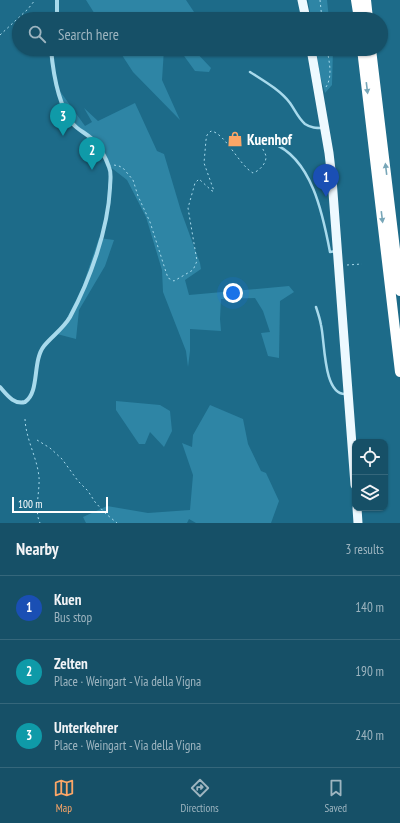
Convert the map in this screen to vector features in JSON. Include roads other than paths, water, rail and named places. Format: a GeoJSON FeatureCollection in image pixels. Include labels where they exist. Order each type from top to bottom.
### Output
{"type":"FeatureCollection","features":[{"type":"Feature","properties":{"kind":"highway"},"geometry":{"type":"LineString","coordinates":[[356,0],[358,12]]}},
{"type":"Feature","properties":{"kind":"highway"},"geometry":{"type":"LineString","coordinates":[[366,0],[367,12]]}},
{"type":"Feature","properties":{"kind":"highway"},"geometry":{"type":"LineString","coordinates":[[363,56],[400,372]]}},
{"type":"Feature","properties":{"kind":"highway"},"geometry":{"type":"LineString","coordinates":[[373,56],[400,291]]}},
{"type":"Feature","properties":{"kind":"main road"},"geometry":{"type":"LineString","coordinates":[[302,0],[305,12]]}},
{"type":"Feature","properties":{"kind":"main road"},"geometry":{"type":"LineString","coordinates":[[312,56],[325,127],[332,179],[354,475]]}},
{"type":"Feature","properties":{"kind":"main road"},"geometry":{"type":"LineString","coordinates":[[357,511],[358,523]]}},
{"type":"Feature","properties":{"kind":"street"},"geometry":{"type":"LineString","coordinates":[[57,0],[57,12]]}},
{"type":"Feature","properties":{"kind":"street"},"geometry":{"type":"LineString","coordinates":[[0,387],[17,402],[25,402],[31,396],[39,354],[70,317],[85,285],[109,207],[111,178],[109,166],[101,150],[92,139],[73,123],[62,104],[54,74],[52,56]]}},
{"type":"Feature","properties":{"kind":"lane"},"geometry":{"type":"LineString","coordinates":[[250,72],[276,90],[290,103],[298,117],[305,124],[314,129],[325,127]]}},
{"type":"Feature","properties":{"kind":"lane"},"geometry":{"type":"LineString","coordinates":[[260,143],[271,142],[283,149],[297,161],[316,195],[330,252],[338,251]]}},
{"type":"Feature","properties":{"kind":"lane"},"geometry":{"type":"LineString","coordinates":[[316,307],[322,325],[328,376],[334,389],[341,394],[348,394]]}},
{"type":"Feature","properties":{"kind":"place","name":"Unterkehrer"},"geometry":{"type":"Point","coordinates":[63,136]}},
{"type":"Feature","properties":{"kind":"place","name":"Kuenhof"},"geometry":{"type":"Point","coordinates":[235,139]}},
{"type":"Feature","properties":{"kind":"place","name":"Zelten"},"geometry":{"type":"Point","coordinates":[92,170]}},
{"type":"Feature","properties":{"kind":"place","name":"Kuen"},"geometry":{"type":"Point","coordinates":[326,197]}}]}
